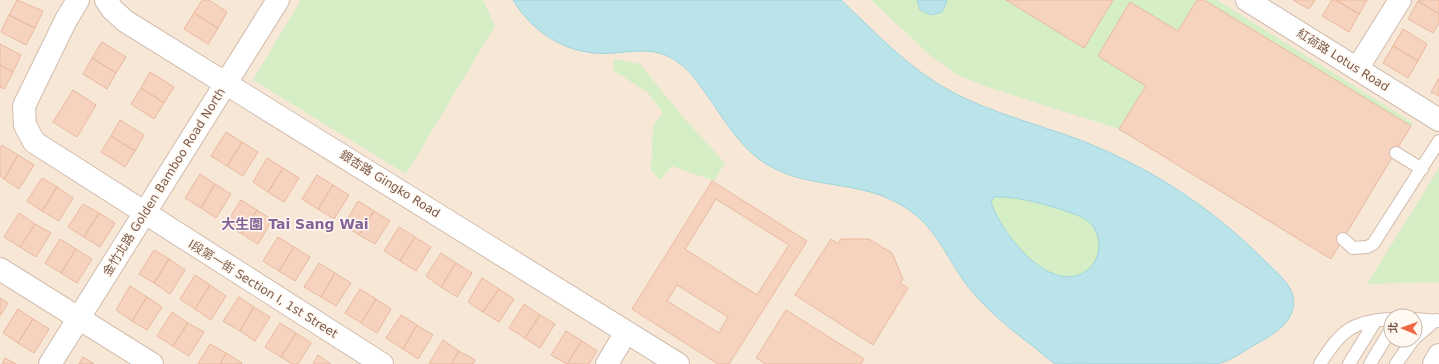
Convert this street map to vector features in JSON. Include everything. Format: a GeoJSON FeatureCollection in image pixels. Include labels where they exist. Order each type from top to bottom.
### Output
{"type":"FeatureCollection","features":[{"type":"Feature","properties":{"kind":"street","name":"I段第一街 Section I, 1st Street"},"geometry":{"type":"LineString","coordinates":[[78,0],[66,20],[24,106],[25,125],[34,142],[42,149],[382,364]]}},
{"type":"Feature","properties":{"kind":"street","name":"銀杏路 Gingko Road"},"geometry":{"type":"LineString","coordinates":[[106,0],[112,9],[124,21],[227,83],[678,364]]}},
{"type":"Feature","properties":{"kind":"street","name":"金竹北路 Golden Bamboo Road North"},"geometry":{"type":"LineString","coordinates":[[50,364],[278,0]]}},
{"type":"Feature","properties":{"kind":"street"},"geometry":{"type":"LineString","coordinates":[[1357,69],[1400,0]]}},
{"type":"Feature","properties":{"kind":"street","name":"紅荷路 Lotus Road"},"geometry":{"type":"LineString","coordinates":[[1251,1],[1439,120]]}},
{"type":"Feature","properties":{"kind":"street"},"geometry":{"type":"LineString","coordinates":[[0,269],[152,364]]}},
{"type":"Feature","properties":{"kind":"street"},"geometry":{"type":"LineString","coordinates":[[607,364],[626,332]]}},
{"type":"Feature","properties":{"kind":"street"},"geometry":{"type":"LineString","coordinates":[[1434,364],[1439,355]]}},
{"type":"Feature","properties":{"kind":"lane"},"geometry":{"type":"LineString","coordinates":[[1343,239],[1353,248],[1367,247],[1373,244],[1439,141]]}},
{"type":"Feature","properties":{"kind":"lane"},"geometry":{"type":"LineString","coordinates":[[1396,153],[1422,169]]}},
{"type":"Feature","properties":{"kind":"lane"},"geometry":{"type":"LineString","coordinates":[[1320,364],[1344,331],[1376,320],[1383,320]]}},
{"type":"Feature","properties":{"kind":"lane"},"geometry":{"type":"LineString","coordinates":[[1349,364],[1376,320]]}},
{"type":"Feature","properties":{"kind":"lane"},"geometry":{"type":"LineString","coordinates":[[1423,320],[1437,321]]}},
{"type":"Feature","properties":{"kind":"lane"},"geometry":{"type":"LineString","coordinates":[[1423,332],[1437,321]]}},
{"type":"Feature","properties":{"kind":"lane"},"geometry":{"type":"LineString","coordinates":[[1370,364],[1383,342]]}},
{"type":"Feature","properties":{"kind":"lane"},"geometry":{"type":"LineString","coordinates":[[1396,364],[1408,348]]}},
{"type":"Feature","properties":{"kind":"shaded area"},"geometry":{"type":"Polygon","coordinates":[[[0,0],[1439,0],[1439,364],[0,364],[0,0]]]}},
{"type":"Feature","properties":{"kind":"green space"},"geometry":{"type":"Polygon","coordinates":[[[301,0],[483,0],[495,26],[406,174],[253,80],[301,0]]]}},
{"type":"Feature","properties":{"kind":"green space"},"geometry":{"type":"Polygon","coordinates":[[[871,0],[1217,0],[1413,123],[1331,259],[1119,129],[984,86],[956,74],[931,56],[871,0]]]}},
{"type":"Feature","properties":{"kind":"green space"},"geometry":{"type":"Polygon","coordinates":[[[614,59],[640,64],[682,116],[725,163],[714,181],[672,166],[660,180],[651,170],[653,126],[663,113],[648,93],[613,70],[614,59]]]}},
{"type":"Feature","properties":{"kind":"green space"},"geometry":{"type":"Polygon","coordinates":[[[1439,168],[1439,282],[1367,284],[1439,168]]]}},
{"type":"Feature","properties":{"kind":"green space"},"geometry":{"type":"Polygon","coordinates":[[[994,197],[1036,202],[1060,209],[1085,219],[1092,225],[1098,240],[1099,248],[1094,262],[1083,273],[1075,276],[1062,276],[1049,272],[1036,263],[1013,240],[996,214],[991,202],[994,197]]]}},
{"type":"Feature","properties":{"kind":"water"},"geometry":{"type":"Polygon","coordinates":[[[513,0],[841,0],[880,38],[921,73],[936,83],[983,106],[1080,140],[1106,151],[1154,176],[1200,205],[1243,240],[1283,279],[1292,293],[1294,302],[1292,311],[1289,318],[1278,330],[1231,359],[1221,363],[1056,364],[1010,328],[987,307],[966,284],[932,231],[917,216],[899,203],[880,195],[861,190],[786,174],[768,165],[740,141],[693,76],[683,66],[671,58],[663,54],[648,51],[599,53],[569,47],[556,42],[544,34],[522,13],[513,0]],[[994,197],[991,202],[996,214],[1013,240],[1036,263],[1049,272],[1062,276],[1075,276],[1083,273],[1094,262],[1099,248],[1098,240],[1092,225],[1085,219],[1073,213],[1044,204],[994,197]]]}},
{"type":"Feature","properties":{"kind":"water"},"geometry":{"type":"Polygon","coordinates":[[[917,0],[947,1],[942,12],[931,15],[920,10],[917,0]]]}},
{"type":"Feature","properties":{"kind":"building"},"geometry":{"type":"Polygon","coordinates":[[[17,0],[43,11],[35,28],[9,15],[17,0]]]}},
{"type":"Feature","properties":{"kind":"building"},"geometry":{"type":"Polygon","coordinates":[[[202,0],[209,0],[227,12],[218,28],[194,13],[202,0]]]}},
{"type":"Feature","properties":{"kind":"building"},"geometry":{"type":"Polygon","coordinates":[[[1006,0],[1113,0],[1084,48],[1006,0]]]}},
{"type":"Feature","properties":{"kind":"building"},"geometry":{"type":"Polygon","coordinates":[[[1197,0],[1204,0],[1411,126],[1331,259],[1119,129],[1146,86],[1098,56],[1130,2],[1178,31],[1197,0]]]}},
{"type":"Feature","properties":{"kind":"building"},"geometry":{"type":"Polygon","coordinates":[[[1293,0],[1315,0],[1309,9],[1293,0]]]}},
{"type":"Feature","properties":{"kind":"building"},"geometry":{"type":"Polygon","coordinates":[[[1332,0],[1336,0],[1359,14],[1349,32],[1322,16],[1332,0]]]}},
{"type":"Feature","properties":{"kind":"building"},"geometry":{"type":"Polygon","coordinates":[[[1336,0],[1367,0],[1359,14],[1336,0]]]}},
{"type":"Feature","properties":{"kind":"building"},"geometry":{"type":"Polygon","coordinates":[[[1439,0],[1439,14],[1418,1],[1439,0]]]}},
{"type":"Feature","properties":{"kind":"building"},"geometry":{"type":"Polygon","coordinates":[[[1418,1],[1439,14],[1439,23],[1433,33],[1408,19],[1418,1]]]}},
{"type":"Feature","properties":{"kind":"building"},"geometry":{"type":"Polygon","coordinates":[[[194,13],[218,28],[208,44],[184,29],[194,13]]]}},
{"type":"Feature","properties":{"kind":"building"},"geometry":{"type":"Polygon","coordinates":[[[9,15],[35,28],[26,45],[1,32],[9,15]]]}},
{"type":"Feature","properties":{"kind":"building"},"geometry":{"type":"Polygon","coordinates":[[[1403,29],[1427,44],[1418,61],[1393,46],[1403,29]]]}},
{"type":"Feature","properties":{"kind":"building"},"geometry":{"type":"Polygon","coordinates":[[[102,42],[126,57],[116,73],[92,58],[102,42]]]}},
{"type":"Feature","properties":{"kind":"building"},"geometry":{"type":"Polygon","coordinates":[[[0,44],[21,55],[13,72],[0,65],[0,44]]]}},
{"type":"Feature","properties":{"kind":"building"},"geometry":{"type":"Polygon","coordinates":[[[1393,46],[1418,61],[1408,78],[1383,63],[1393,46]]]}},
{"type":"Feature","properties":{"kind":"building"},"geometry":{"type":"Polygon","coordinates":[[[92,58],[116,73],[107,89],[83,74],[92,58]]]}},
{"type":"Feature","properties":{"kind":"building"},"geometry":{"type":"Polygon","coordinates":[[[0,65],[13,72],[4,89],[0,87],[0,65]]]}},
{"type":"Feature","properties":{"kind":"building"},"geometry":{"type":"Polygon","coordinates":[[[150,72],[174,87],[164,103],[141,88],[150,72]]]}},
{"type":"Feature","properties":{"kind":"building"},"geometry":{"type":"Polygon","coordinates":[[[1439,78],[1439,96],[1431,92],[1439,78]]]}},
{"type":"Feature","properties":{"kind":"building"},"geometry":{"type":"Polygon","coordinates":[[[141,88],[164,103],[154,119],[131,104],[141,88]]]}},
{"type":"Feature","properties":{"kind":"building"},"geometry":{"type":"Polygon","coordinates":[[[73,90],[96,105],[77,137],[53,122],[73,90]]]}},
{"type":"Feature","properties":{"kind":"building"},"geometry":{"type":"Polygon","coordinates":[[[120,120],[144,135],[135,151],[111,136],[120,120]]]}},
{"type":"Feature","properties":{"kind":"building"},"geometry":{"type":"Polygon","coordinates":[[[226,132],[242,142],[227,166],[211,156],[226,132]]]}},
{"type":"Feature","properties":{"kind":"building"},"geometry":{"type":"Polygon","coordinates":[[[111,136],[135,151],[125,167],[101,152],[111,136]]]}},
{"type":"Feature","properties":{"kind":"building"},"geometry":{"type":"Polygon","coordinates":[[[242,142],[258,152],[243,176],[227,166],[242,142]]]}},
{"type":"Feature","properties":{"kind":"building"},"geometry":{"type":"Polygon","coordinates":[[[2,145],[18,155],[4,179],[0,176],[0,149],[2,145]]]}},
{"type":"Feature","properties":{"kind":"building"},"geometry":{"type":"Polygon","coordinates":[[[18,155],[34,165],[19,189],[4,179],[18,155]]]}},
{"type":"Feature","properties":{"kind":"building"},"geometry":{"type":"Polygon","coordinates":[[[267,158],[283,168],[268,192],[253,182],[267,158]]]}},
{"type":"Feature","properties":{"kind":"building"},"geometry":{"type":"Polygon","coordinates":[[[283,168],[299,178],[284,202],[268,192],[283,168]]]}},
{"type":"Feature","properties":{"kind":"building"},"geometry":{"type":"Polygon","coordinates":[[[200,174],[215,184],[201,208],[185,198],[200,174]]]}},
{"type":"Feature","properties":{"kind":"building"},"geometry":{"type":"Polygon","coordinates":[[[317,175],[333,185],[318,209],[302,199],[317,175]]]}},
{"type":"Feature","properties":{"kind":"building"},"geometry":{"type":"Polygon","coordinates":[[[42,178],[57,187],[42,211],[27,201],[42,178]]]}},
{"type":"Feature","properties":{"kind":"building"},"geometry":{"type":"Polygon","coordinates":[[[712,181],[807,241],[729,364],[718,364],[632,309],[712,181]],[[716,199],[685,249],[757,295],[789,245],[716,199]],[[677,285],[667,301],[719,333],[728,317],[677,285]]]}},
{"type":"Feature","properties":{"kind":"building"},"geometry":{"type":"Polygon","coordinates":[[[215,184],[231,194],[216,218],[201,208],[215,184]]]}},
{"type":"Feature","properties":{"kind":"building"},"geometry":{"type":"Polygon","coordinates":[[[333,185],[349,195],[334,219],[318,209],[333,185]]]}},
{"type":"Feature","properties":{"kind":"building"},"geometry":{"type":"Polygon","coordinates":[[[57,187],[73,198],[59,221],[42,211],[57,187]]]}},
{"type":"Feature","properties":{"kind":"building"},"geometry":{"type":"Polygon","coordinates":[[[241,200],[257,210],[242,234],[226,224],[241,200]]]}},
{"type":"Feature","properties":{"kind":"building"},"geometry":{"type":"Polygon","coordinates":[[[358,201],[374,211],[359,235],[344,225],[358,201]]]}},
{"type":"Feature","properties":{"kind":"building"},"geometry":{"type":"Polygon","coordinates":[[[83,204],[99,213],[84,237],[68,227],[83,204]]]}},
{"type":"Feature","properties":{"kind":"building"},"geometry":{"type":"Polygon","coordinates":[[[257,210],[272,220],[258,244],[242,234],[257,210]]]}},
{"type":"Feature","properties":{"kind":"building"},"geometry":{"type":"Polygon","coordinates":[[[374,211],[390,221],[375,244],[359,235],[374,211]]]}},
{"type":"Feature","properties":{"kind":"building"},"geometry":{"type":"Polygon","coordinates":[[[19,213],[35,224],[20,247],[4,237],[19,213]]]}},
{"type":"Feature","properties":{"kind":"building"},"geometry":{"type":"Polygon","coordinates":[[[99,213],[115,223],[100,247],[84,237],[99,213]]]}},
{"type":"Feature","properties":{"kind":"building"},"geometry":{"type":"Polygon","coordinates":[[[35,224],[51,233],[36,257],[20,247],[35,224]]]}},
{"type":"Feature","properties":{"kind":"building"},"geometry":{"type":"Polygon","coordinates":[[[399,227],[415,237],[400,261],[384,251],[399,227]]]}},
{"type":"Feature","properties":{"kind":"building"},"geometry":{"type":"Polygon","coordinates":[[[278,237],[294,247],[279,271],[263,261],[278,237]]]}},
{"type":"Feature","properties":{"kind":"building"},"geometry":{"type":"Polygon","coordinates":[[[415,237],[431,247],[416,271],[400,261],[415,237]]]}},
{"type":"Feature","properties":{"kind":"building"},"geometry":{"type":"Polygon","coordinates":[[[60,239],[76,249],[61,273],[45,263],[60,239]]]}},
{"type":"Feature","properties":{"kind":"building"},"geometry":{"type":"Polygon","coordinates":[[[831,239],[838,244],[841,239],[869,239],[892,253],[903,279],[900,283],[908,288],[873,345],[795,295],[831,239]]]}},
{"type":"Feature","properties":{"kind":"building"},"geometry":{"type":"Polygon","coordinates":[[[294,247],[310,257],[295,281],[279,271],[294,247]]]}},
{"type":"Feature","properties":{"kind":"building"},"geometry":{"type":"Polygon","coordinates":[[[76,249],[92,259],[77,283],[61,273],[76,249]]]}},
{"type":"Feature","properties":{"kind":"building"},"geometry":{"type":"Polygon","coordinates":[[[154,250],[169,259],[154,283],[139,274],[154,250]]]}},
{"type":"Feature","properties":{"kind":"building"},"geometry":{"type":"Polygon","coordinates":[[[441,253],[456,263],[441,287],[426,276],[441,253]]]}},
{"type":"Feature","properties":{"kind":"building"},"geometry":{"type":"Polygon","coordinates":[[[169,259],[185,270],[170,294],[154,283],[169,259]]]}},
{"type":"Feature","properties":{"kind":"building"},"geometry":{"type":"Polygon","coordinates":[[[319,263],[335,273],[321,297],[304,287],[319,263]]]}},
{"type":"Feature","properties":{"kind":"building"},"geometry":{"type":"Polygon","coordinates":[[[456,263],[472,273],[457,297],[441,287],[456,263]]]}},
{"type":"Feature","properties":{"kind":"building"},"geometry":{"type":"Polygon","coordinates":[[[335,273],[351,283],[336,306],[321,297],[335,273]]]}},
{"type":"Feature","properties":{"kind":"building"},"geometry":{"type":"Polygon","coordinates":[[[195,275],[210,285],[195,309],[180,299],[195,275]]]}},
{"type":"Feature","properties":{"kind":"building"},"geometry":{"type":"Polygon","coordinates":[[[482,278],[499,289],[483,312],[468,302],[482,278]]]}},
{"type":"Feature","properties":{"kind":"building"},"geometry":{"type":"Polygon","coordinates":[[[210,285],[226,296],[211,320],[195,309],[210,285]]]}},
{"type":"Feature","properties":{"kind":"building"},"geometry":{"type":"Polygon","coordinates":[[[130,286],[147,297],[132,321],[116,310],[130,286]]]}},
{"type":"Feature","properties":{"kind":"building"},"geometry":{"type":"Polygon","coordinates":[[[360,289],[376,299],[361,323],[345,313],[360,289]]]}},
{"type":"Feature","properties":{"kind":"building"},"geometry":{"type":"Polygon","coordinates":[[[499,289],[514,299],[499,322],[483,312],[499,289]]]}},
{"type":"Feature","properties":{"kind":"building"},"geometry":{"type":"Polygon","coordinates":[[[147,297],[162,307],[147,330],[132,321],[147,297]]]}},
{"type":"Feature","properties":{"kind":"building"},"geometry":{"type":"Polygon","coordinates":[[[239,297],[254,307],[240,331],[223,321],[239,297]]]}},
{"type":"Feature","properties":{"kind":"building"},"geometry":{"type":"Polygon","coordinates":[[[0,298],[8,303],[0,316],[0,298]]]}},
{"type":"Feature","properties":{"kind":"building"},"geometry":{"type":"Polygon","coordinates":[[[376,299],[391,309],[377,333],[361,323],[376,299]]]}},
{"type":"Feature","properties":{"kind":"building"},"geometry":{"type":"Polygon","coordinates":[[[524,304],[540,315],[525,338],[509,328],[524,304]]]}},
{"type":"Feature","properties":{"kind":"building"},"geometry":{"type":"Polygon","coordinates":[[[254,307],[270,317],[255,341],[240,331],[254,307]]]}},
{"type":"Feature","properties":{"kind":"building"},"geometry":{"type":"Polygon","coordinates":[[[18,309],[33,319],[18,343],[3,333],[18,309]]]}},
{"type":"Feature","properties":{"kind":"building"},"geometry":{"type":"Polygon","coordinates":[[[786,310],[864,359],[861,364],[766,364],[756,358],[786,310]]]}},
{"type":"Feature","properties":{"kind":"building"},"geometry":{"type":"Polygon","coordinates":[[[172,312],[188,323],[173,346],[157,336],[172,312]]]}},
{"type":"Feature","properties":{"kind":"building"},"geometry":{"type":"Polygon","coordinates":[[[401,315],[417,325],[403,349],[386,338],[401,315]]]}},
{"type":"Feature","properties":{"kind":"building"},"geometry":{"type":"Polygon","coordinates":[[[540,315],[555,324],[540,348],[525,338],[540,315]]]}},
{"type":"Feature","properties":{"kind":"building"},"geometry":{"type":"Polygon","coordinates":[[[33,319],[49,329],[34,353],[18,343],[33,319]]]}},
{"type":"Feature","properties":{"kind":"building"},"geometry":{"type":"Polygon","coordinates":[[[188,323],[204,332],[189,356],[173,346],[188,323]]]}},
{"type":"Feature","properties":{"kind":"building"},"geometry":{"type":"Polygon","coordinates":[[[280,323],[296,333],[281,357],[265,347],[280,323]]]}},
{"type":"Feature","properties":{"kind":"building"},"geometry":{"type":"Polygon","coordinates":[[[417,325],[433,335],[418,359],[403,349],[417,325]]]}},
{"type":"Feature","properties":{"kind":"building"},"geometry":{"type":"Polygon","coordinates":[[[566,331],[582,341],[567,364],[551,355],[566,331]]]}},
{"type":"Feature","properties":{"kind":"building"},"geometry":{"type":"Polygon","coordinates":[[[296,333],[311,343],[298,364],[292,364],[281,357],[296,333]]]}},
{"type":"Feature","properties":{"kind":"building"},"geometry":{"type":"Polygon","coordinates":[[[443,340],[459,351],[451,364],[429,364],[443,340]]]}},
{"type":"Feature","properties":{"kind":"building"},"geometry":{"type":"Polygon","coordinates":[[[582,341],[597,351],[589,364],[567,364],[582,341]]]}},
{"type":"Feature","properties":{"kind":"building"},"geometry":{"type":"Polygon","coordinates":[[[210,344],[226,353],[220,364],[198,364],[210,344]]]}},
{"type":"Feature","properties":{"kind":"building"},"geometry":{"type":"Polygon","coordinates":[[[459,351],[475,360],[473,364],[451,364],[459,351]]]}},
{"type":"Feature","properties":{"kind":"building"},"geometry":{"type":"Polygon","coordinates":[[[226,353],[242,363],[220,364],[226,353]]]}},
{"type":"Feature","properties":{"kind":"building"},"geometry":{"type":"Polygon","coordinates":[[[318,355],[331,364],[313,364],[318,355]]]}},
{"type":"Feature","properties":{"kind":"building"},"geometry":{"type":"Polygon","coordinates":[[[83,357],[94,364],[79,364],[83,357]]]}},
{"type":"Feature","properties":{"kind":"building"},"geometry":{"type":"Polygon","coordinates":[[[5,358],[16,364],[2,364],[5,358]]]}},
{"type":"Feature","properties":{"kind":"district","name":"大生圍 Tai Sang Wai"},"geometry":{"type":"Point","coordinates":[295,224]}}]}
